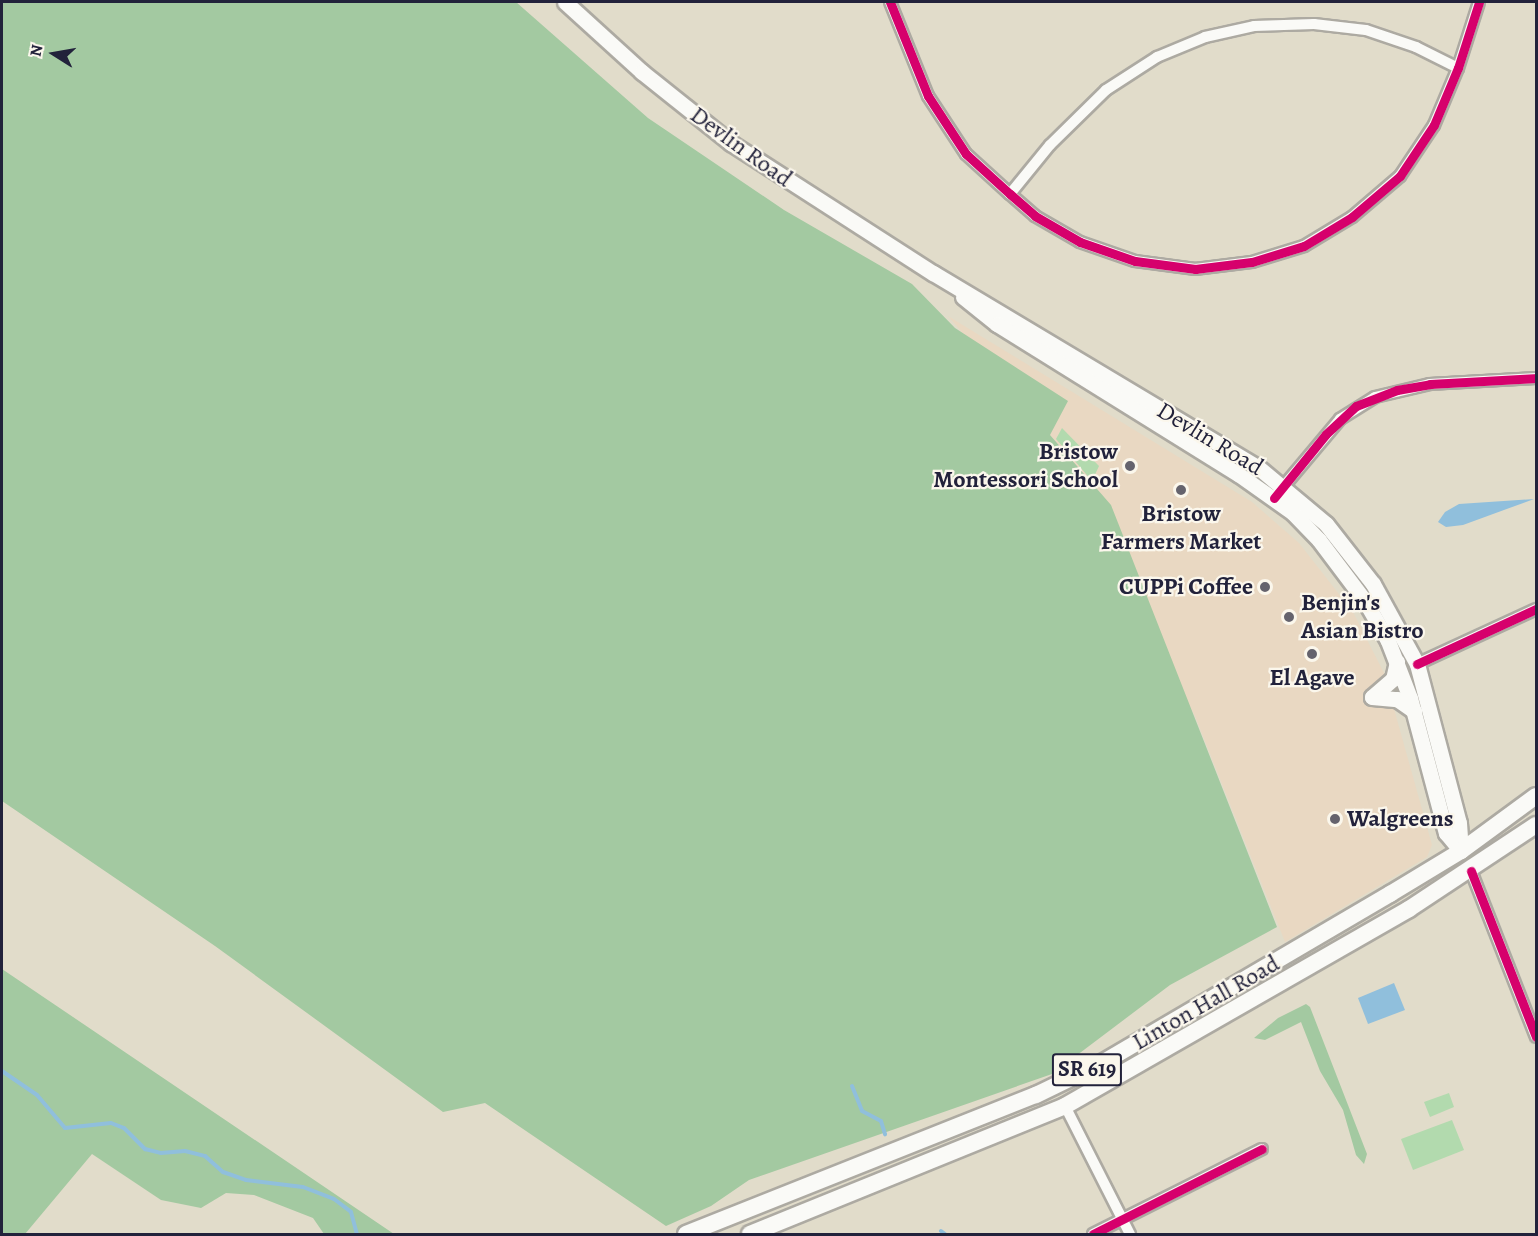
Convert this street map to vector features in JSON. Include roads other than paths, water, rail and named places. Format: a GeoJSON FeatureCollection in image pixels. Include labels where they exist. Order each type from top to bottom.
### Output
{"type":"FeatureCollection","features":[{"type":"Feature","properties":{"kind":"main road","name":"Devlin Road"},"geometry":{"type":"LineString","coordinates":[[565,2],[642,72],[730,142],[933,273],[1284,486],[1326,524],[1368,576],[1398,624],[1417,663],[1459,823],[1461,851]]}},
{"type":"Feature","properties":{"kind":"main road","name":"Devlin Road"},"geometry":{"type":"LineString","coordinates":[[933,273],[997,324],[1274,498],[1306,526],[1341,567],[1365,602],[1396,661],[1414,711],[1441,819],[1446,833],[1461,851],[1471,872]]}},
{"type":"Feature","properties":{"kind":"main road"},"geometry":{"type":"LineString","coordinates":[[1396,661],[1393,679],[1372,697],[1397,699],[1414,711]]}},
{"type":"Feature","properties":{"kind":"main road","name":"Linton Hall Road"},"geometry":{"type":"LineString","coordinates":[[686,1234],[1036,1095],[1102,1063],[1461,851],[1536,796]]}},
{"type":"Feature","properties":{"kind":"main road","name":"Linton Hall Road"},"geometry":{"type":"LineString","coordinates":[[750,1234],[1065,1106],[1471,872],[1536,825]]}},
{"type":"Feature","properties":{"kind":"street"},"geometry":{"type":"LineString","coordinates":[[890,2],[928,96],[966,154],[1035,216],[1080,242],[1135,261],[1195,269],[1252,262],[1304,246],[1352,217],[1400,176],[1434,125],[1458,68],[1479,2]]}},
{"type":"Feature","properties":{"kind":"street"},"geometry":{"type":"LineString","coordinates":[[1010,194],[1050,145],[1106,90],[1157,57],[1205,38],[1254,26],[1314,24],[1366,30],[1416,48],[1458,68]]}},
{"type":"Feature","properties":{"kind":"street"},"geometry":{"type":"LineString","coordinates":[[1274,498],[1340,419],[1375,397],[1430,384],[1536,378]]}},
{"type":"Feature","properties":{"kind":"street"},"geometry":{"type":"LineString","coordinates":[[1417,663],[1536,609]]}},
{"type":"Feature","properties":{"kind":"street"},"geometry":{"type":"LineString","coordinates":[[1471,872],[1536,1036]]}},
{"type":"Feature","properties":{"kind":"street"},"geometry":{"type":"LineString","coordinates":[[1065,1106],[1130,1234]]}},
{"type":"Feature","properties":{"kind":"street"},"geometry":{"type":"LineString","coordinates":[[1093,1234],[1262,1149]]}},
{"type":"Feature","properties":{"kind":"water"},"geometry":{"type":"Polygon","coordinates":[[[1534,499],[1463,525],[1446,527],[1438,522],[1445,512],[1459,504],[1534,499]]]}},
{"type":"Feature","properties":{"kind":"water"},"geometry":{"type":"Polygon","coordinates":[[[1394,983],[1405,1010],[1368,1024],[1358,998],[1394,983]]]}},
{"type":"Feature","properties":{"kind":"waterway"},"geometry":{"type":"LineString","coordinates":[[2,1071],[37,1095],[65,1128],[111,1123],[124,1128],[145,1149],[161,1153],[185,1151],[205,1156],[223,1172],[246,1180],[303,1187],[334,1199],[351,1212],[357,1234]]}},
{"type":"Feature","properties":{"kind":"waterway"},"geometry":{"type":"LineString","coordinates":[[852,1086],[862,1111],[881,1121],[885,1134]]}},
{"type":"Feature","properties":{"kind":"waterway"},"geometry":{"type":"LineString","coordinates":[[941,1231],[945,1234]]}},
{"type":"Feature","properties":{"kind":"place","name":"Bristow Montessori School"},"geometry":{"type":"Point","coordinates":[1130,466]}},
{"type":"Feature","properties":{"kind":"place","name":"Bristow Farmers Market"},"geometry":{"type":"Point","coordinates":[1181,490]}},
{"type":"Feature","properties":{"kind":"place","name":"CUPPi Coffee"},"geometry":{"type":"Point","coordinates":[1265,587]}},
{"type":"Feature","properties":{"kind":"place","name":"Benjin's Asian Bistro"},"geometry":{"type":"Point","coordinates":[1289,617]}},
{"type":"Feature","properties":{"kind":"place","name":"El Agave"},"geometry":{"type":"Point","coordinates":[1312,654]}},
{"type":"Feature","properties":{"kind":"place","name":"Walgreens"},"geometry":{"type":"Point","coordinates":[1335,819]}}]}
